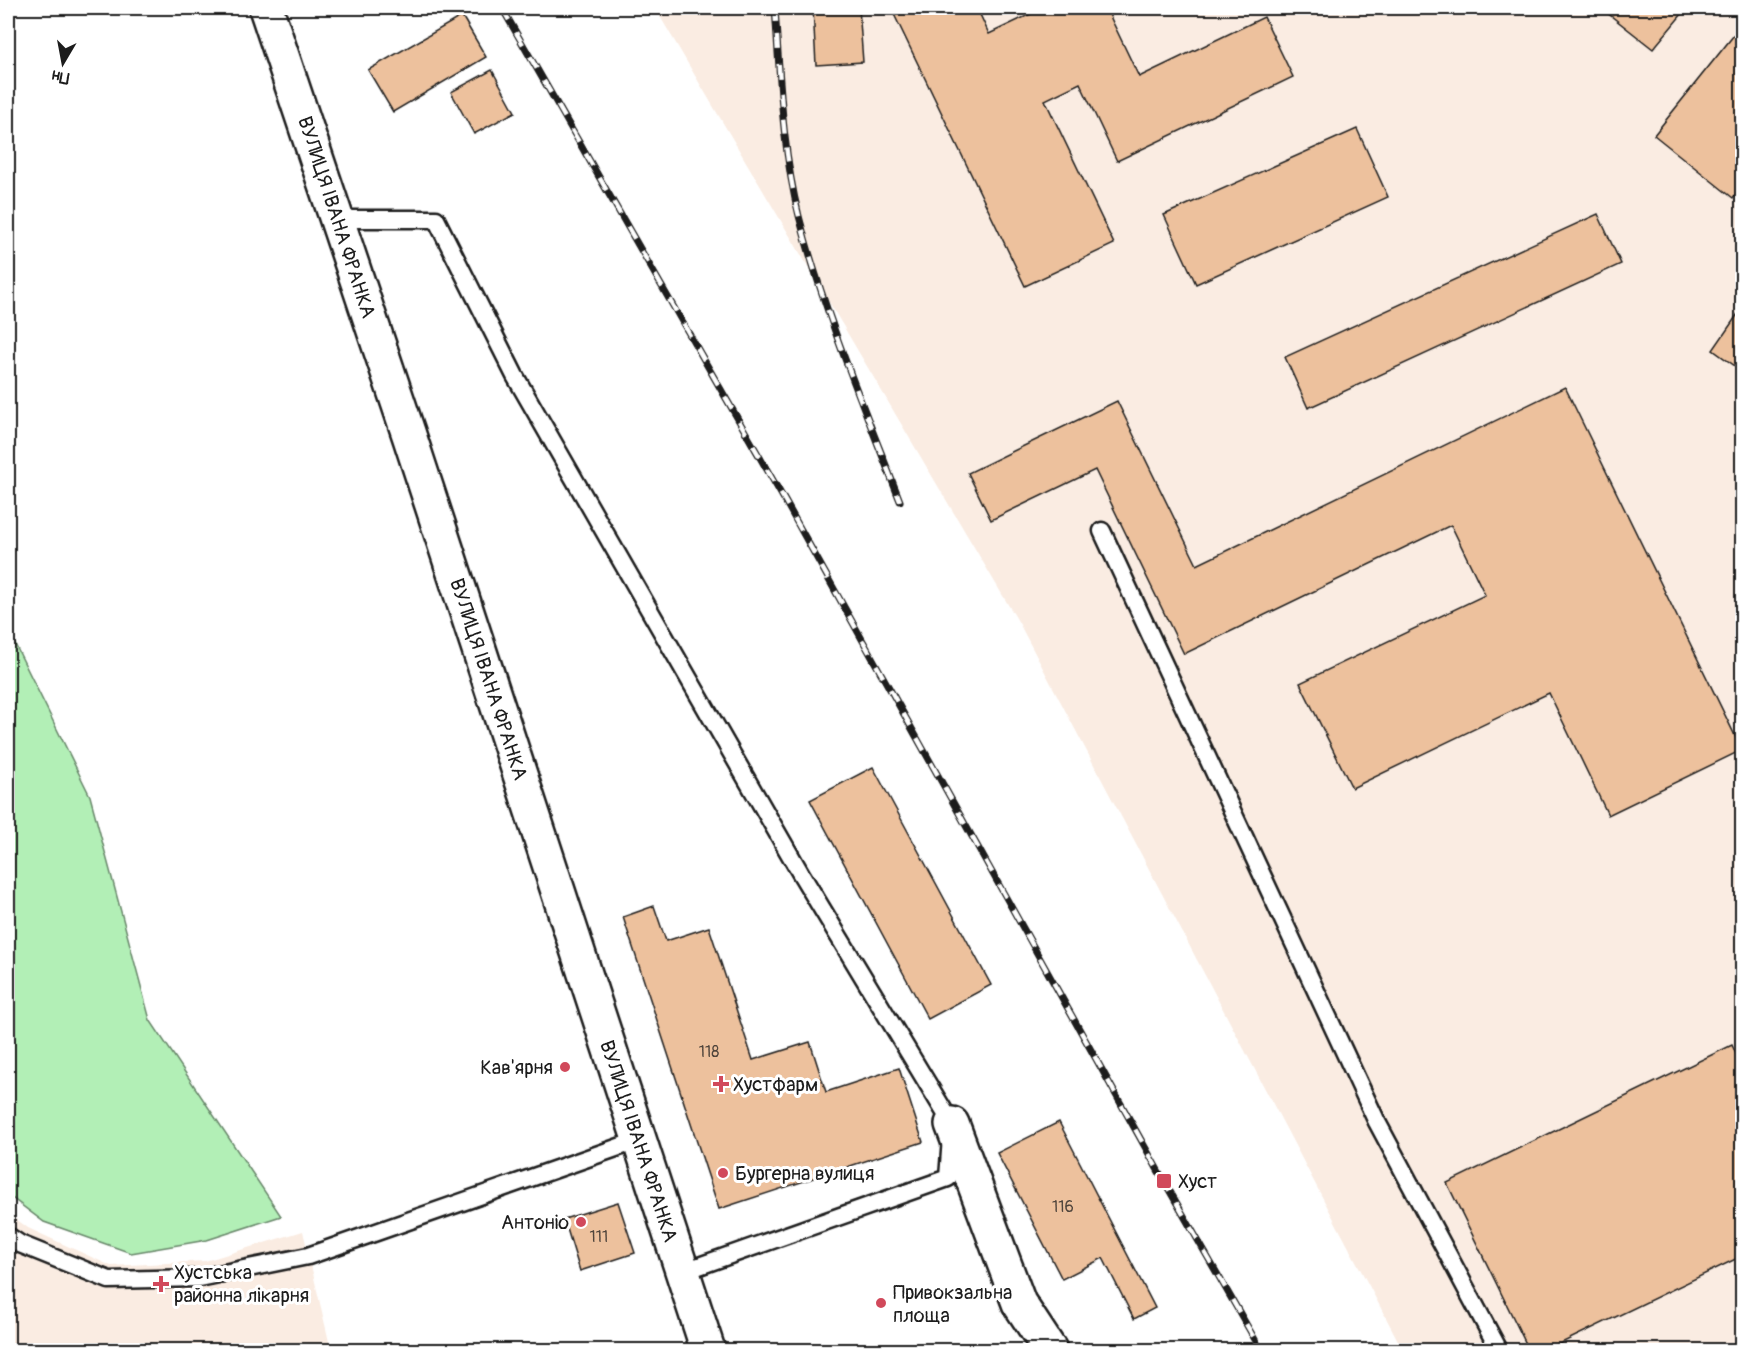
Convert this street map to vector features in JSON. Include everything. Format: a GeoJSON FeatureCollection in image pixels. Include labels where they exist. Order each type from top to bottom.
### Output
{"type":"FeatureCollection","features":[{"type":"Feature","properties":{"kind":"main road","name":"ВУЛИЦЯ ІВАНА ФРАНКА"},"geometry":{"type":"LineString","coordinates":[[266,8],[338,219],[708,1350]]}},
{"type":"Feature","properties":{"kind":"main road"},"geometry":{"type":"LineString","coordinates":[[952,1124],[1019,1303],[1050,1350]]}},
{"type":"Feature","properties":{"kind":"lane"},"geometry":{"type":"LineString","coordinates":[[338,219],[436,219],[520,387],[801,874],[952,1124],[948,1178],[682,1272]]}},
{"type":"Feature","properties":{"kind":"lane"},"geometry":{"type":"LineString","coordinates":[[1102,531],[1377,1122],[1499,1350]]}},
{"type":"Feature","properties":{"kind":"lane"},"geometry":{"type":"LineString","coordinates":[[8,1236],[20,1245],[109,1280],[200,1278],[308,1256],[639,1140]]}},
{"type":"Feature","properties":{"kind":"shaded area"},"geometry":{"type":"Polygon","coordinates":[[[655,8],[1742,8],[1742,1350],[1403,1350],[1019,623],[655,8]]]}},
{"type":"Feature","properties":{"kind":"shaded area","name":"Хустська районна лікарня"},"geometry":{"type":"Polygon","coordinates":[[[8,1213],[28,1228],[111,1266],[205,1261],[303,1231],[331,1350],[8,1350],[8,1213]]]}},
{"type":"Feature","properties":{"kind":"green space"},"geometry":{"type":"Polygon","coordinates":[[[8,630],[90,796],[150,1020],[281,1216],[207,1240],[131,1253],[44,1222],[8,1195],[8,630]]]}},
{"type":"Feature","properties":{"kind":"building"},"geometry":{"type":"Polygon","coordinates":[[[813,8],[859,8],[863,62],[816,65],[813,8]]]}},
{"type":"Feature","properties":{"kind":"building"},"geometry":{"type":"Polygon","coordinates":[[[891,8],[977,8],[989,34],[1033,13],[1030,8],[1106,8],[1139,77],[1264,17],[1293,77],[1117,161],[1080,83],[1045,100],[1114,244],[1025,286],[891,8]]]}},
{"type":"Feature","properties":{"kind":"building"},"geometry":{"type":"Polygon","coordinates":[[[1601,8],[1687,8],[1653,49],[1601,8]]]}},
{"type":"Feature","properties":{"kind":"building"},"geometry":{"type":"Polygon","coordinates":[[[462,16],[486,57],[393,112],[368,70],[462,16]]]}},
{"type":"Feature","properties":{"kind":"building"},"geometry":{"type":"Polygon","coordinates":[[[1742,25],[1742,186],[1733,198],[1654,135],[1742,25]]]}},
{"type":"Feature","properties":{"kind":"building"},"geometry":{"type":"Polygon","coordinates":[[[492,70],[515,112],[474,134],[451,92],[492,70]]]}},
{"type":"Feature","properties":{"kind":"building"},"geometry":{"type":"Polygon","coordinates":[[[1357,129],[1388,197],[1196,284],[1164,215],[1357,129]]]}},
{"type":"Feature","properties":{"kind":"building"},"geometry":{"type":"Polygon","coordinates":[[[1598,214],[1621,264],[1308,408],[1285,357],[1598,214]]]}},
{"type":"Feature","properties":{"kind":"building"},"geometry":{"type":"Polygon","coordinates":[[[1742,308],[1742,371],[1713,350],[1742,308]]]}},
{"type":"Feature","properties":{"kind":"building"},"geometry":{"type":"Polygon","coordinates":[[[1565,387],[1742,750],[1608,815],[1549,693],[1352,788],[1300,683],[1485,595],[1451,525],[1184,654],[1095,470],[991,520],[968,473],[1117,401],[1197,565],[1565,387]]]}},
{"type":"Feature","properties":{"kind":"building"},"geometry":{"type":"Polygon","coordinates":[[[873,767],[991,985],[928,1019],[810,800],[873,767]]]}},
{"type":"Feature","properties":{"kind":"building"},"geometry":{"type":"Polygon","coordinates":[[[654,906],[666,941],[709,927],[753,1060],[810,1042],[826,1092],[899,1068],[923,1142],[719,1209],[623,917],[654,906]]]}},
{"type":"Feature","properties":{"kind":"building"},"geometry":{"type":"Polygon","coordinates":[[[1732,1045],[1742,1067],[1742,1256],[1547,1350],[1529,1350],[1447,1183],[1732,1045]]]}},
{"type":"Feature","properties":{"kind":"building"},"geometry":{"type":"Polygon","coordinates":[[[1059,1122],[1155,1308],[1134,1319],[1103,1258],[1062,1279],[997,1153],[1059,1122]]]}},
{"type":"Feature","properties":{"kind":"building"},"geometry":{"type":"Polygon","coordinates":[[[618,1202],[635,1253],[580,1271],[564,1219],[618,1202]]]}},
{"type":"Feature","properties":{"kind":"railway"},"geometry":{"type":"LineString","coordinates":[[502,8],[785,501],[1164,1181],[1261,1350]]}},
{"type":"Feature","properties":{"kind":"railway"},"geometry":{"type":"LineString","coordinates":[[775,8],[785,139],[799,216],[832,324],[900,501]]}},
{"type":"Feature","properties":{"kind":"place","name":"Кав'ярня"},"geometry":{"type":"Point","coordinates":[565,1067]}},
{"type":"Feature","properties":{"kind":"place","name":"Хустфарм"},"geometry":{"type":"Point","coordinates":[721,1084]}},
{"type":"Feature","properties":{"kind":"place","name":"Бургерна вулиця"},"geometry":{"type":"Point","coordinates":[723,1173]}},
{"type":"Feature","properties":{"kind":"place","name":"Хуст"},"geometry":{"type":"Point","coordinates":[1164,1181]}},
{"type":"Feature","properties":{"kind":"place","name":"Антоніо"},"geometry":{"type":"Point","coordinates":[581,1222]}},
{"type":"Feature","properties":{"kind":"place","name":"Хустська районна лікарня"},"geometry":{"type":"Point","coordinates":[161,1284]}},
{"type":"Feature","properties":{"kind":"place","name":"Привокзальна площа"},"geometry":{"type":"Point","coordinates":[881,1303]}}]}
